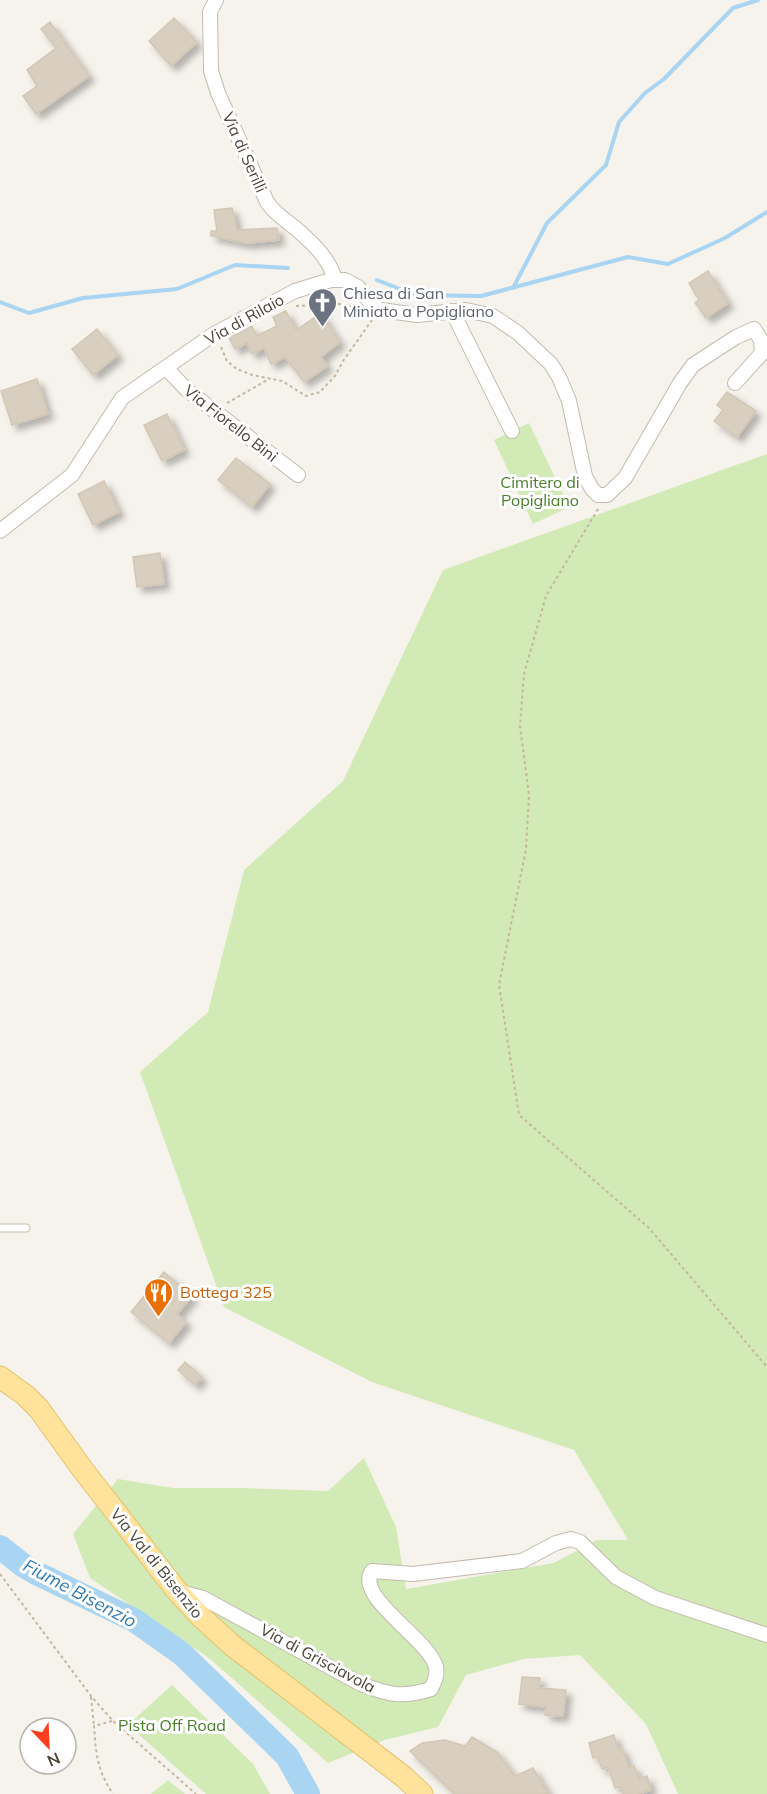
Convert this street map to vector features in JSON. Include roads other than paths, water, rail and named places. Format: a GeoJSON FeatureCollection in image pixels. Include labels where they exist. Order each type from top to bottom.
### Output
{"type":"FeatureCollection","features":[{"type":"Feature","properties":{"kind":"main road","name":"Via Val di Bisenzio"},"geometry":{"type":"LineString","coordinates":[[0,1377],[25,1395],[39,1409],[83,1470],[177,1591],[199,1615],[233,1646],[404,1777],[422,1794]]}},
{"type":"Feature","properties":{"kind":"street","name":"Via di Serilli"},"geometry":{"type":"LineString","coordinates":[[216,0],[210,12],[210,50],[211,71],[218,93],[272,210],[303,235],[332,268],[335,280]]}},
{"type":"Feature","properties":{"kind":"street"},"geometry":{"type":"LineString","coordinates":[[335,280],[345,280],[358,287],[376,307],[417,315],[466,310],[493,316],[518,333],[551,364],[560,376],[569,401],[585,476],[598,495],[607,495],[625,478],[680,383],[693,365],[736,337],[767,323]]}},
{"type":"Feature","properties":{"kind":"street","name":"Via di Rilaio"},"geometry":{"type":"LineString","coordinates":[[0,531],[72,475],[123,398],[214,334],[295,291],[313,284],[335,280]]}},
{"type":"Feature","properties":{"kind":"street"},"geometry":{"type":"LineString","coordinates":[[452,311],[512,431]]}},
{"type":"Feature","properties":{"kind":"street"},"geometry":{"type":"LineString","coordinates":[[735,383],[762,353],[761,340],[754,329]]}},
{"type":"Feature","properties":{"kind":"street","name":"Via Fiorello Bini"},"geometry":{"type":"LineString","coordinates":[[166,368],[187,390],[298,475]]}},
{"type":"Feature","properties":{"kind":"street","name":"Via di Grisciavola"},"geometry":{"type":"LineString","coordinates":[[177,1591],[202,1598],[361,1683],[385,1693],[401,1695],[431,1689],[436,1678],[436,1668],[424,1646],[375,1597],[368,1575],[372,1571],[413,1574],[522,1561],[556,1543],[571,1539],[580,1542],[616,1577],[655,1598],[767,1635]]}},
{"type":"Feature","properties":{"kind":"lane"},"geometry":{"type":"LineString","coordinates":[[0,1228],[26,1228]]}},
{"type":"Feature","properties":{"kind":"waterway"},"geometry":{"type":"LineString","coordinates":[[513,288],[547,223],[606,165],[619,122],[645,93],[664,79],[733,8],[758,0]]}},
{"type":"Feature","properties":{"kind":"waterway"},"geometry":{"type":"LineString","coordinates":[[377,280],[415,295],[481,296],[628,257],[668,264],[725,238],[767,212]]}},
{"type":"Feature","properties":{"kind":"waterway"},"geometry":{"type":"LineString","coordinates":[[0,302],[29,313],[83,298],[177,289],[235,265],[288,268]]}},
{"type":"Feature","properties":{"kind":"waterway","name":"Fiume Bisenzio"},"geometry":{"type":"LineString","coordinates":[[0,1547],[36,1573],[134,1620],[182,1654],[287,1756],[308,1794]]}},
{"type":"Feature","properties":{"kind":"place","name":"Chiesa di San Miniato a Popigliano"},"geometry":{"type":"Point","coordinates":[322,328]}},
{"type":"Feature","properties":{"kind":"place","name":"Bottega 325"},"geometry":{"type":"Point","coordinates":[159,1318]}},
{"type":"Feature","properties":{"kind":"park label","name":"Cimitero di Popigliano"},"geometry":{"type":"Point","coordinates":[540,491]}},
{"type":"Feature","properties":{"kind":"park label","name":"Pista Off Road"},"geometry":{"type":"Point","coordinates":[172,1725]}}]}
